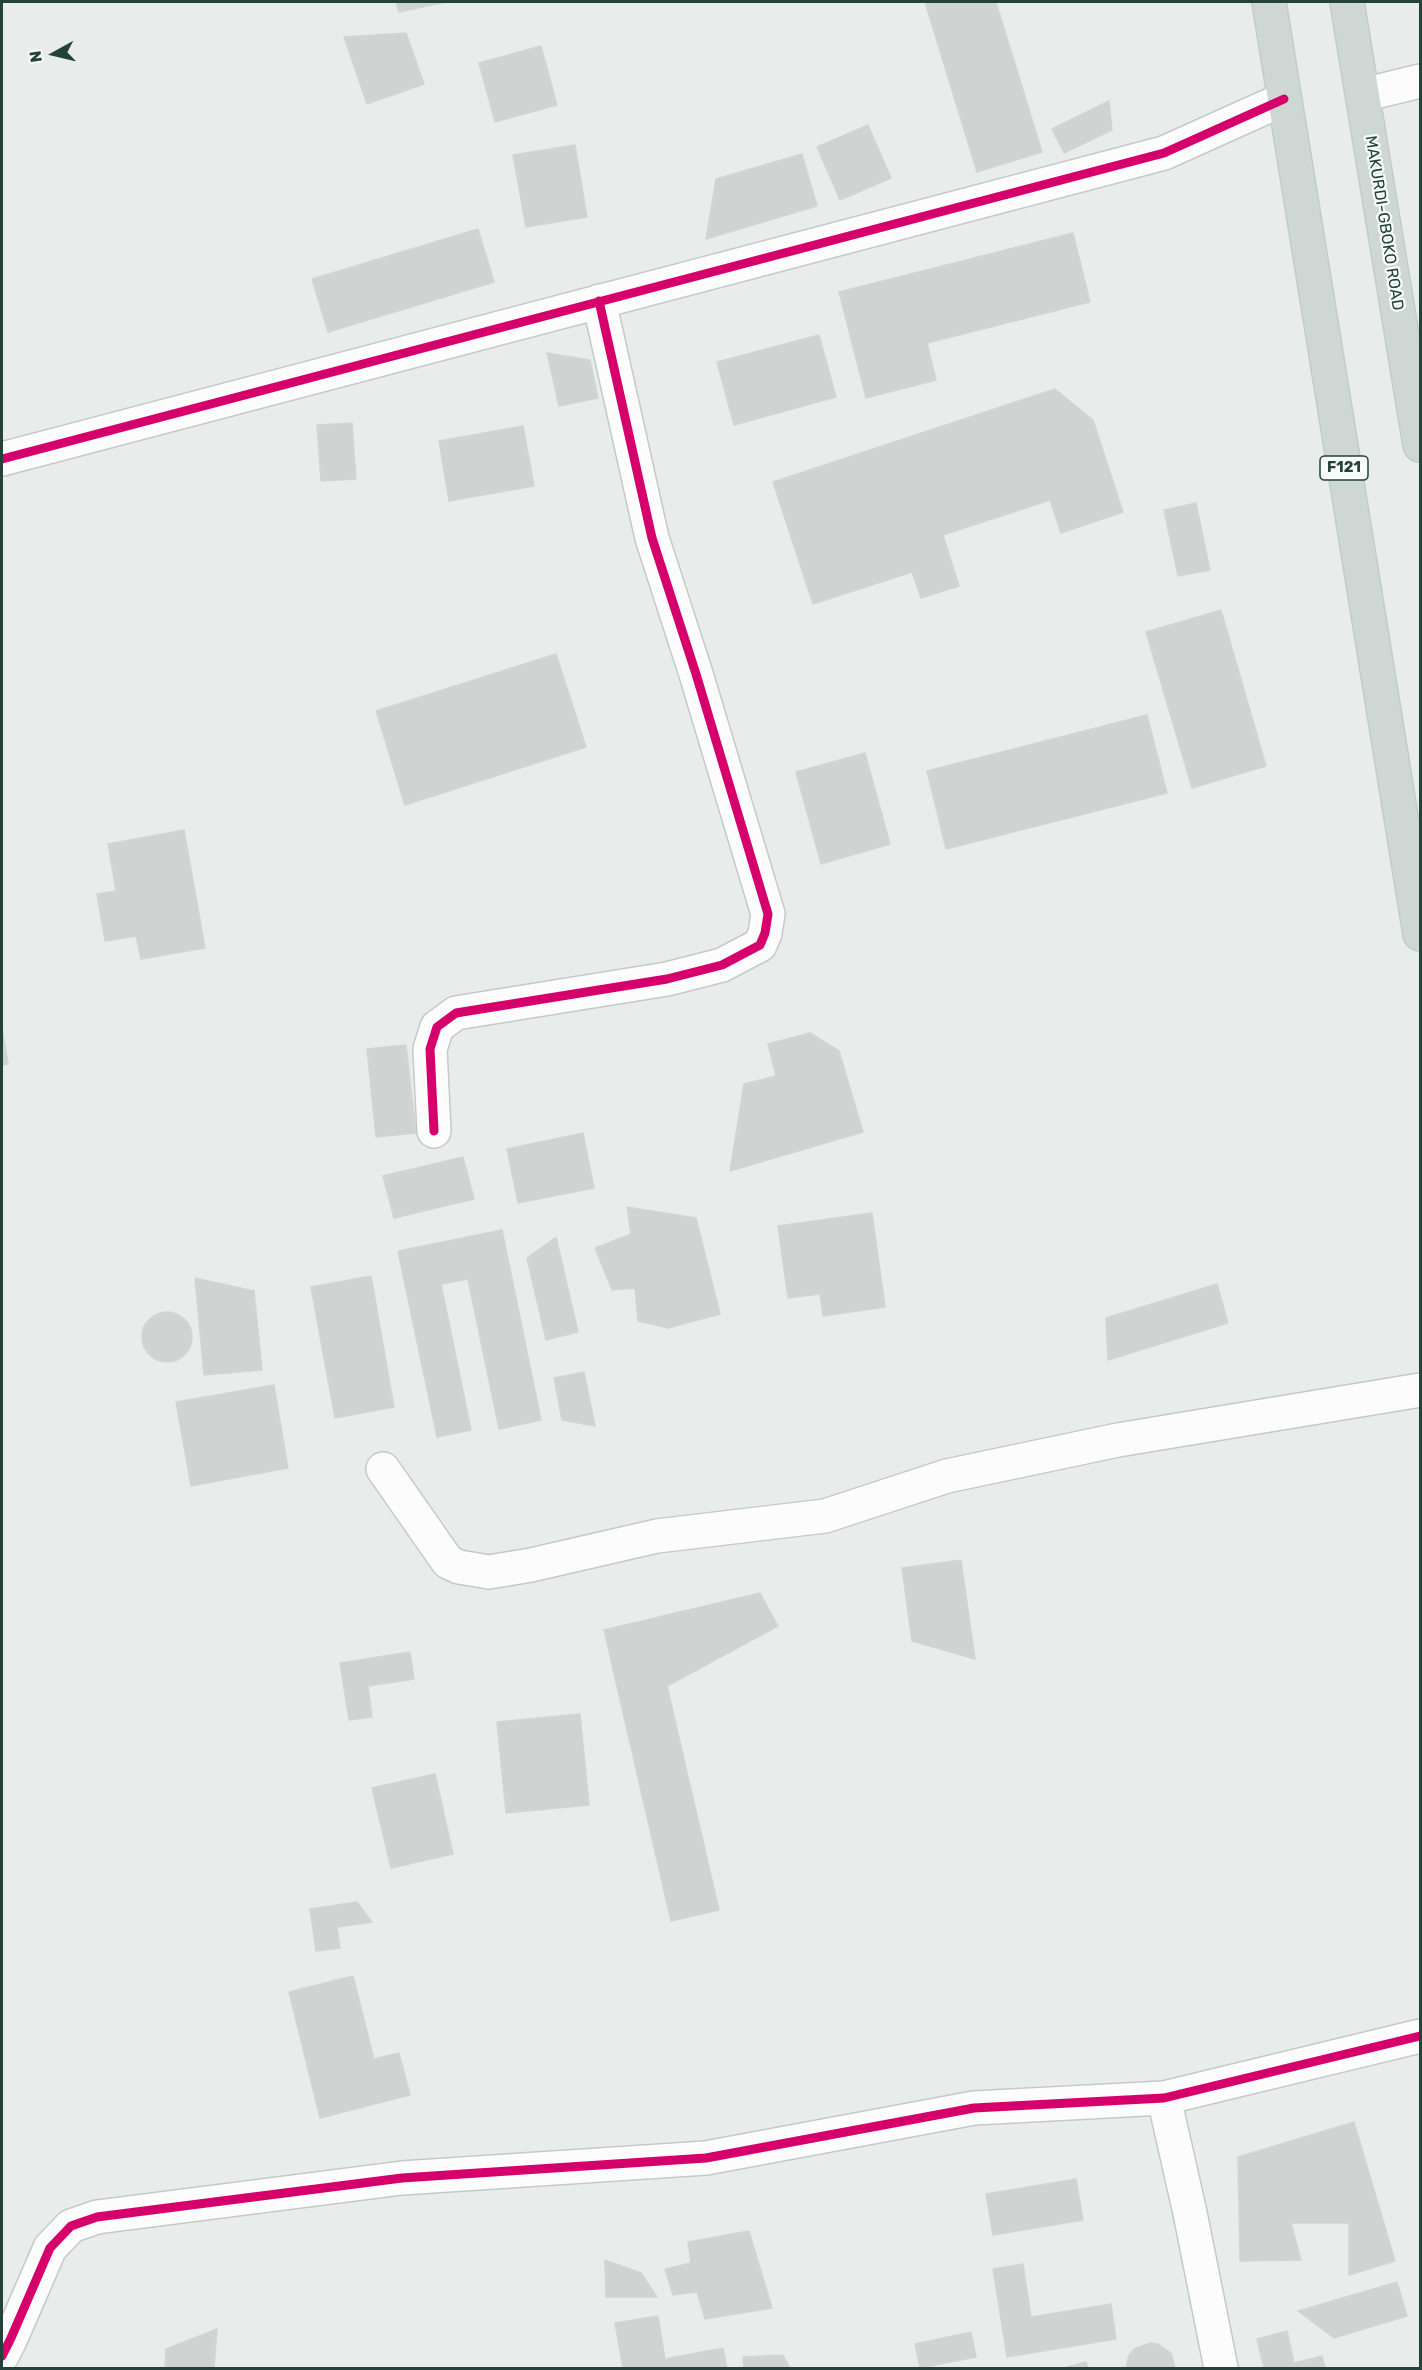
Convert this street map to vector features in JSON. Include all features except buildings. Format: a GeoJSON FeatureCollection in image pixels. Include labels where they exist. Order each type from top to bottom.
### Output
{"type":"FeatureCollection","features":[{"type":"Feature","properties":{"kind":"main road","name":"F121"},"geometry":{"type":"LineString","coordinates":[[1269,2],[1420,934]]}},
{"type":"Feature","properties":{"kind":"main road","name":"MAKURDI-GBOKO ROAD"},"geometry":{"type":"LineString","coordinates":[[1347,2],[1420,445]]}},
{"type":"Feature","properties":{"kind":"street"},"geometry":{"type":"LineString","coordinates":[[1364,95],[1420,81]]}},
{"type":"Feature","properties":{"kind":"street"},"geometry":{"type":"LineString","coordinates":[[2,459],[1164,153],[1284,99]]}},
{"type":"Feature","properties":{"kind":"street"},"geometry":{"type":"LineString","coordinates":[[434,1131],[430,1049],[437,1027],[456,1013],[667,979],[722,965],[760,945],[765,933],[768,914],[696,674],[652,538],[599,302]]}},
{"type":"Feature","properties":{"kind":"street"},"geometry":{"type":"LineString","coordinates":[[383,1469],[448,1562],[459,1567],[489,1572],[531,1565],[657,1536],[825,1516],[947,1476],[1118,1440],[1420,1390]]}},
{"type":"Feature","properties":{"kind":"street"},"geometry":{"type":"LineString","coordinates":[[2,2356],[50,2248],[71,2226],[97,2217],[402,2178],[706,2158],[974,2108],[1164,2098],[1420,2036]]}},
{"type":"Feature","properties":{"kind":"street"},"geometry":{"type":"LineString","coordinates":[[1164,2098],[1221,2368]]}},
{"type":"Feature","properties":{"kind":"cycle path"},"geometry":{"type":"LineString","coordinates":[[2,459],[1164,153],[1284,99]]}},
{"type":"Feature","properties":{"kind":"cycle path"},"geometry":{"type":"LineString","coordinates":[[434,1131],[430,1049],[437,1027],[456,1013],[667,979],[722,965],[760,945],[765,933],[768,914],[696,674],[652,538],[599,301]]}},
{"type":"Feature","properties":{"kind":"cycle path"},"geometry":{"type":"LineString","coordinates":[[2,2356],[50,2248],[71,2226],[97,2217],[402,2178],[706,2158],[974,2108],[1164,2098],[1420,2036]]}}]}
